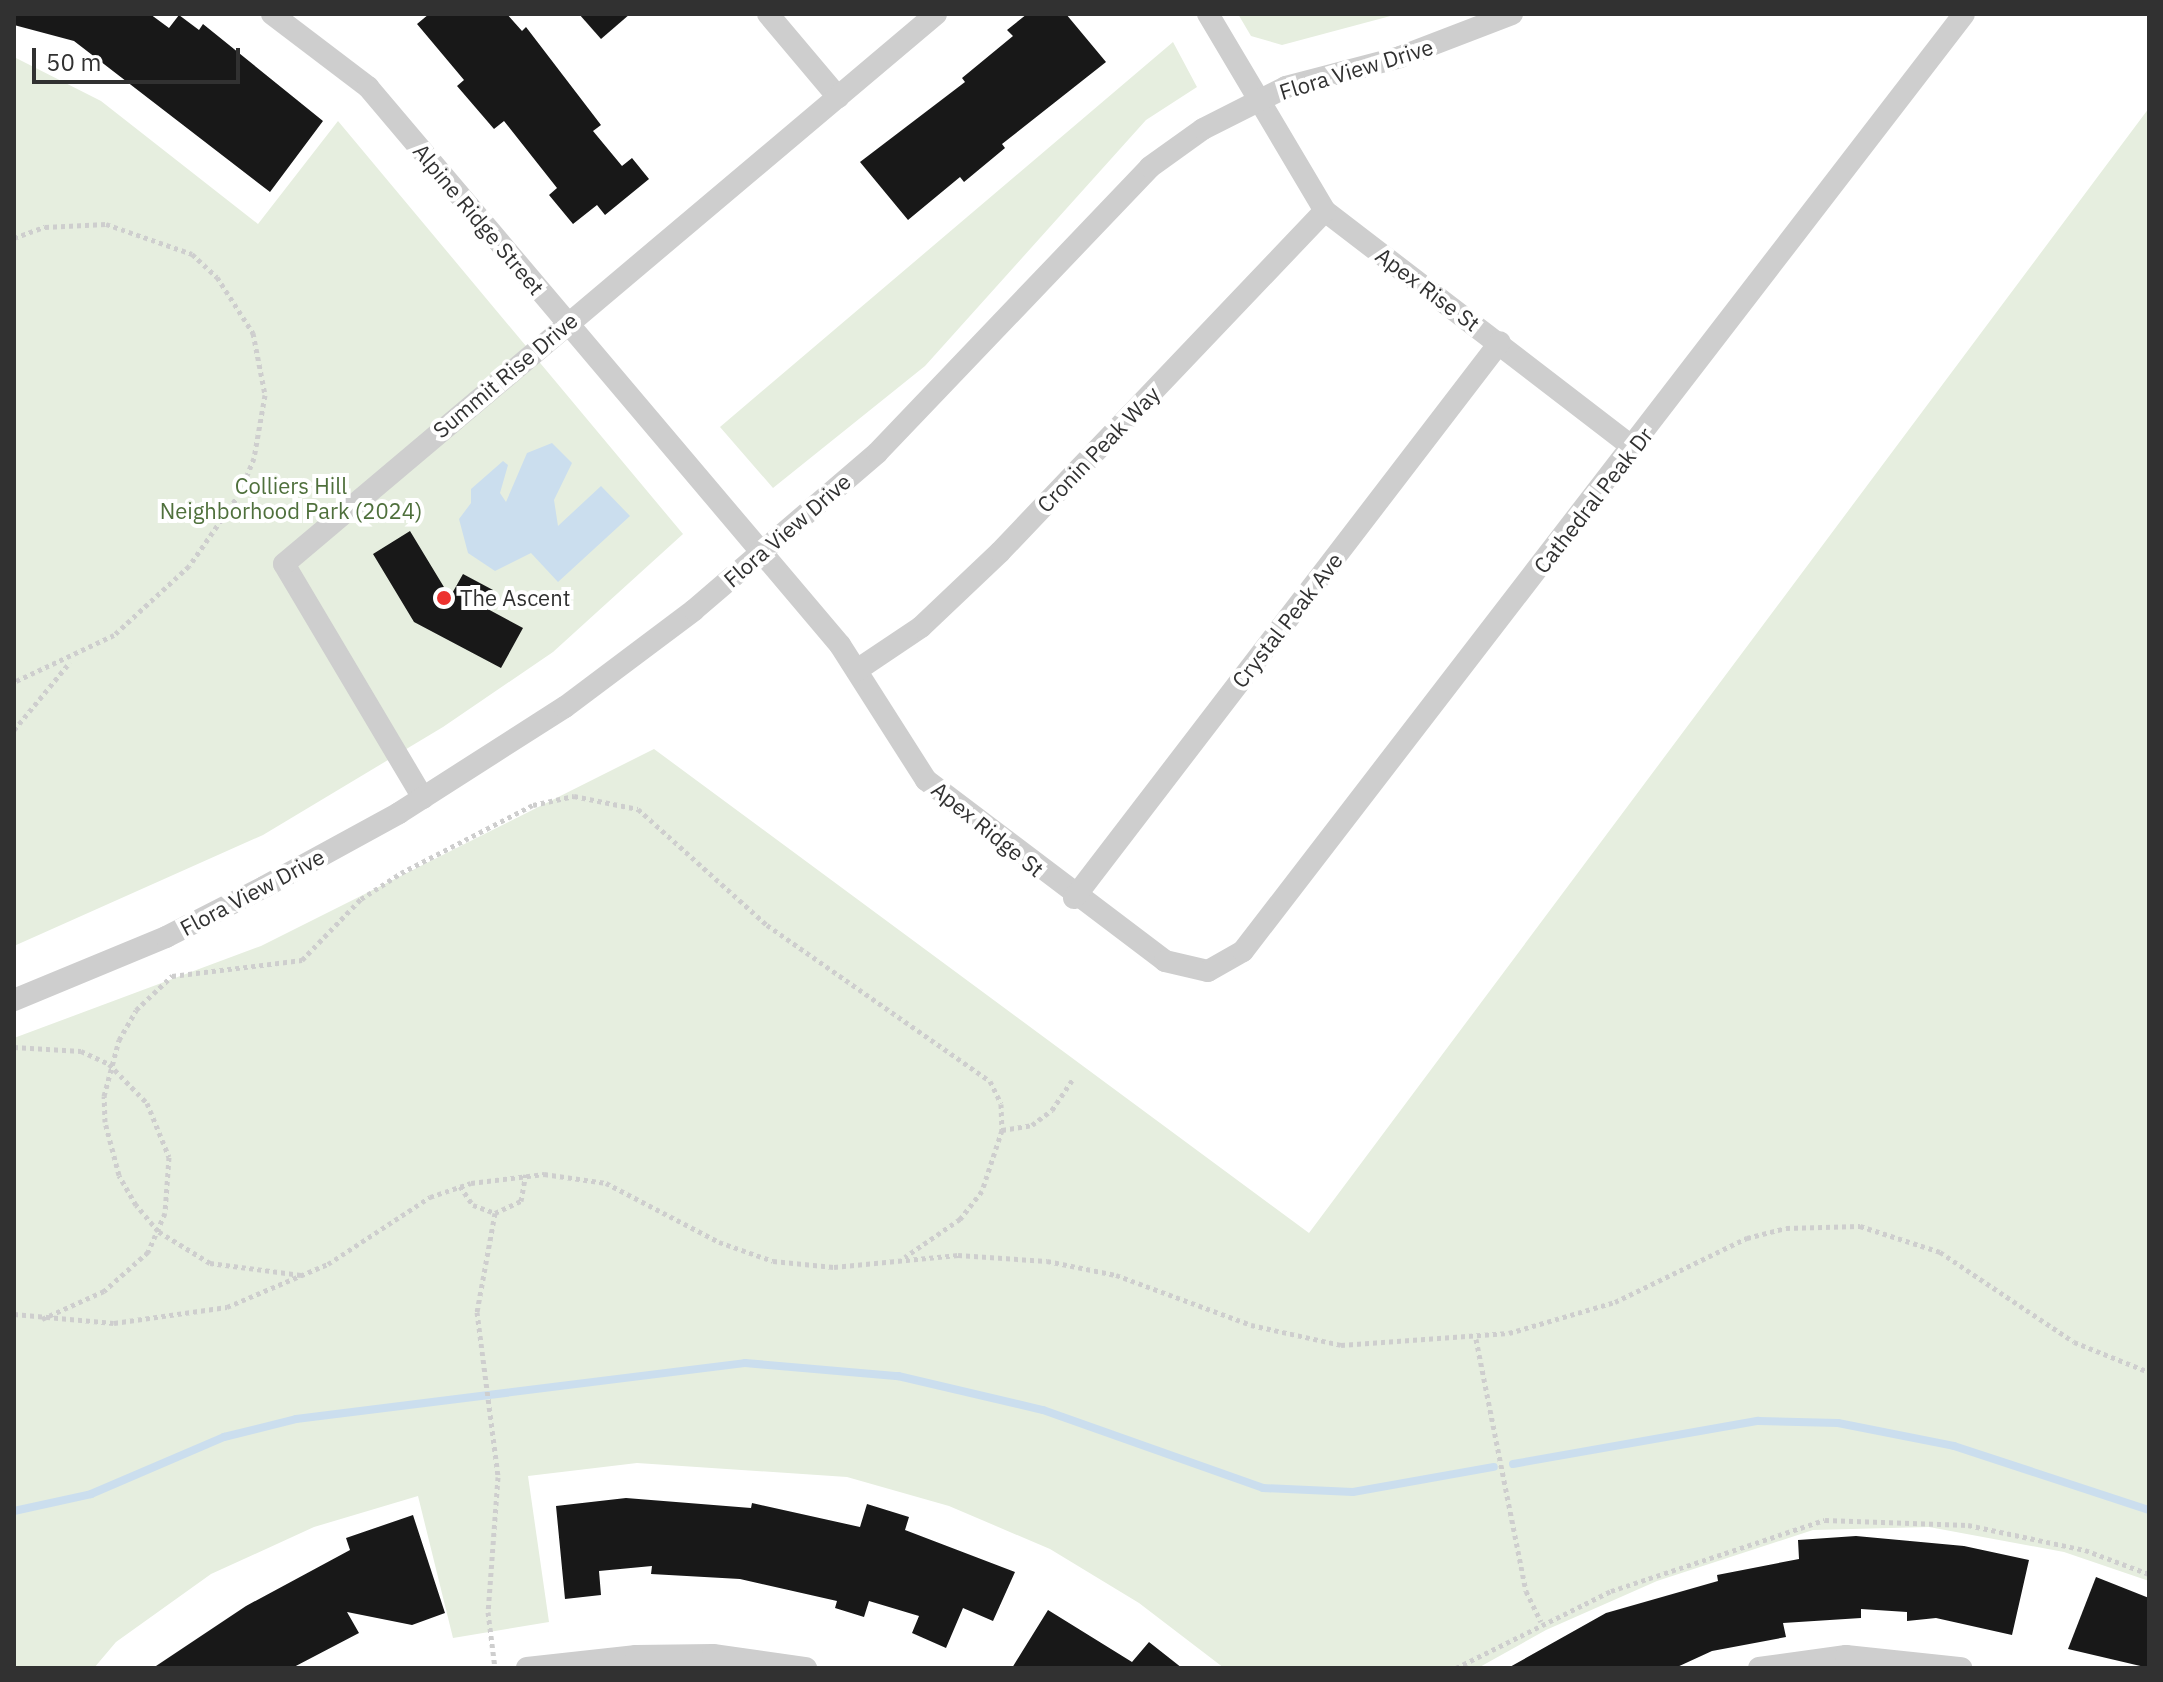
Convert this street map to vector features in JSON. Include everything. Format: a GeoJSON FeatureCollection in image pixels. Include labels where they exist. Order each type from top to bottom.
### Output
{"type":"FeatureCollection","features":[{"type":"Feature","properties":{"kind":"street","name":"Alpine Ridge Street"},"geometry":{"type":"LineString","coordinates":[[272,14],[368,87],[759,555]]}},
{"type":"Feature","properties":{"kind":"street"},"geometry":{"type":"LineString","coordinates":[[768,14],[838,97]]}},
{"type":"Feature","properties":{"kind":"street","name":"Summit Rise Drive"},"geometry":{"type":"LineString","coordinates":[[423,798],[284,564],[936,14]]}},
{"type":"Feature","properties":{"kind":"street","name":"Apex Rise St"},"geometry":{"type":"LineString","coordinates":[[1208,14],[1256,102],[1325,211],[1500,342],[1633,447]]}},
{"type":"Feature","properties":{"kind":"street","name":"Flora View Drive"},"geometry":{"type":"LineString","coordinates":[[14,1000],[166,937],[423,798],[565,707],[759,555],[930,401],[1150,167],[1256,102],[1512,14]]}},
{"type":"Feature","properties":{"kind":"street","name":"Cathedral Peak Dr"},"geometry":{"type":"LineString","coordinates":[[1208,971],[1243,951],[1964,14]]}},
{"type":"Feature","properties":{"kind":"street","name":"Cronin Peak Way"},"geometry":{"type":"LineString","coordinates":[[857,670],[921,627],[1000,552],[1325,211]]}},
{"type":"Feature","properties":{"kind":"street","name":"Crystal Peak Ave"},"geometry":{"type":"LineString","coordinates":[[1074,898],[1500,342]]}},
{"type":"Feature","properties":{"kind":"street","name":"Apex Ridge St"},"geometry":{"type":"LineString","coordinates":[[759,555],[857,670],[926,780],[1074,898],[1165,961],[1208,971]]}},
{"type":"Feature","properties":{"kind":"street"},"geometry":{"type":"LineString","coordinates":[[530,1668],[636,1656],[713,1655],[806,1668]]}},
{"type":"Feature","properties":{"kind":"street"},"geometry":{"type":"LineString","coordinates":[[1759,1668],[1846,1656],[1961,1668]]}},
{"type":"Feature","properties":{"kind":"path"},"geometry":{"type":"LineString","coordinates":[[14,238],[45,227],[106,224],[192,254],[235,300],[263,364],[263,423],[254,458],[217,530],[161,597],[73,658],[14,682]]}},
{"type":"Feature","properties":{"kind":"path"},"geometry":{"type":"LineString","coordinates":[[14,730],[73,658]]}},
{"type":"Feature","properties":{"kind":"path"},"geometry":{"type":"LineString","coordinates":[[303,1275],[210,1263],[158,1231],[136,1205],[109,1147],[104,1096],[109,1064],[136,1010],[172,976],[302,960],[361,899],[401,873],[533,805],[574,796],[607,799],[638,809],[767,925],[990,1081],[1001,1104],[1002,1130],[982,1191],[960,1219],[904,1258]]}},
{"type":"Feature","properties":{"kind":"path"},"geometry":{"type":"LineString","coordinates":[[14,1047],[81,1051],[109,1064],[160,1127],[169,1183],[158,1231],[148,1252],[104,1291],[41,1319]]}},
{"type":"Feature","properties":{"kind":"path"},"geometry":{"type":"LineString","coordinates":[[1002,1130],[1032,1125],[1052,1110],[1073,1079]]}},
{"type":"Feature","properties":{"kind":"path"},"geometry":{"type":"LineString","coordinates":[[460,1186],[473,1205],[495,1213],[521,1201],[526,1174]]}},
{"type":"Feature","properties":{"kind":"path"},"geometry":{"type":"LineString","coordinates":[[14,1314],[41,1319],[114,1323],[202,1313],[252,1299],[303,1275],[430,1197],[460,1186],[526,1174],[606,1183],[719,1242],[773,1261],[834,1267],[904,1258],[1047,1261],[1116,1275],[1251,1325],[1341,1345],[1476,1339],[1615,1302],[1747,1238],[1786,1228],[1860,1226],[1940,1252],[2074,1342],[2149,1372]]}},
{"type":"Feature","properties":{"kind":"path"},"geometry":{"type":"LineString","coordinates":[[495,1213],[477,1312],[478,1345],[498,1477],[488,1612],[495,1668]]}},
{"type":"Feature","properties":{"kind":"path"},"geometry":{"type":"LineString","coordinates":[[1476,1339],[1526,1591],[1541,1622]]}},
{"type":"Feature","properties":{"kind":"path"},"geometry":{"type":"LineString","coordinates":[[1456,1668],[1541,1622],[1611,1591],[1825,1520],[1968,1525],[2085,1550],[2149,1574]]}},
{"type":"Feature","properties":{"kind":"green space"},"geometry":{"type":"Polygon","coordinates":[[[1238,14],[1398,14],[1282,45],[1251,36],[1238,14]]]}},
{"type":"Feature","properties":{"kind":"green space"},"geometry":{"type":"Polygon","coordinates":[[[1173,42],[1197,87],[1146,120],[925,366],[773,488],[720,427],[1173,42]]]}},
{"type":"Feature","properties":{"kind":"green space","name":"Colliers Hill Neighborhood Park (2024)"},"geometry":{"type":"Polygon","coordinates":[[[14,57],[101,101],[258,224],[338,121],[683,534],[553,652],[443,727],[263,835],[14,946],[14,57]]]}},
{"type":"Feature","properties":{"kind":"green space"},"geometry":{"type":"Polygon","coordinates":[[[2149,108],[2149,1581],[2064,1552],[1929,1527],[1813,1530],[1657,1581],[1546,1630],[1478,1668],[1224,1668],[1139,1603],[1050,1549],[949,1506],[847,1477],[637,1463],[528,1476],[549,1622],[453,1638],[418,1496],[314,1527],[211,1574],[116,1642],[94,1668],[14,1668],[14,1038],[261,946],[654,749],[1309,1233],[2149,108]]]}},
{"type":"Feature","properties":{"kind":"water"},"geometry":{"type":"Polygon","coordinates":[[[552,443],[572,463],[554,500],[558,526],[601,486],[630,516],[558,582],[531,553],[495,571],[468,553],[459,519],[471,503],[471,489],[503,461],[508,465],[500,493],[506,502],[527,453],[552,443]]]}},
{"type":"Feature","properties":{"kind":"building"},"geometry":{"type":"Polygon","coordinates":[[[14,14],[150,14],[169,28],[179,15],[199,30],[203,24],[323,121],[270,192],[74,41],[14,25],[14,14]]]}},
{"type":"Feature","properties":{"kind":"building"},"geometry":{"type":"Polygon","coordinates":[[[429,14],[507,14],[522,31],[526,27],[601,125],[593,131],[622,166],[632,158],[649,179],[605,215],[597,205],[573,224],[549,195],[557,188],[504,121],[494,129],[457,86],[464,80],[417,24],[429,14]]]}},
{"type":"Feature","properties":{"kind":"building"},"geometry":{"type":"Polygon","coordinates":[[[579,14],[630,14],[601,39],[579,14]]]}},
{"type":"Feature","properties":{"kind":"building"},"geometry":{"type":"Polygon","coordinates":[[[1027,14],[1066,14],[1106,62],[1002,144],[1005,148],[964,182],[960,177],[908,220],[860,162],[965,82],[962,78],[1013,36],[1007,30],[1027,14]]]}},
{"type":"Feature","properties":{"kind":"building","name":"The Ascent"},"geometry":{"type":"Polygon","coordinates":[[[410,531],[450,597],[463,574],[493,590],[484,607],[523,628],[501,668],[414,622],[373,554],[410,531]]]}},
{"type":"Feature","properties":{"kind":"building"},"geometry":{"type":"Polygon","coordinates":[[[626,1498],[751,1508],[752,1503],[860,1527],[867,1504],[909,1517],[905,1530],[1015,1572],[993,1621],[963,1608],[946,1648],[912,1633],[919,1616],[869,1601],[864,1617],[835,1608],[837,1601],[740,1579],[651,1574],[652,1566],[599,1571],[601,1595],[565,1599],[556,1506],[626,1498]]]}},
{"type":"Feature","properties":{"kind":"building"},"geometry":{"type":"Polygon","coordinates":[[[413,1515],[445,1613],[412,1625],[347,1612],[359,1633],[292,1668],[153,1668],[246,1606],[350,1550],[346,1538],[413,1515]]]}},
{"type":"Feature","properties":{"kind":"building"},"geometry":{"type":"Polygon","coordinates":[[[1856,1536],[1964,1546],[2029,1560],[2012,1635],[1936,1618],[1907,1621],[1907,1612],[1861,1609],[1861,1618],[1783,1623],[1786,1637],[1712,1651],[1675,1668],[1508,1668],[1606,1613],[1718,1581],[1717,1575],[1799,1559],[1798,1540],[1856,1536]]]}},
{"type":"Feature","properties":{"kind":"building"},"geometry":{"type":"Polygon","coordinates":[[[2096,1577],[2149,1598],[2149,1668],[2068,1649],[2096,1577]]]}},
{"type":"Feature","properties":{"kind":"building"},"geometry":{"type":"Polygon","coordinates":[[[1048,1610],[1132,1662],[1149,1642],[1182,1668],[1012,1668],[1048,1610]]]}},
{"type":"Feature","properties":{"kind":"waterway"},"geometry":{"type":"LineString","coordinates":[[14,1511],[91,1494],[224,1437],[296,1419],[745,1363],[898,1376],[1043,1410],[1263,1488],[1353,1492],[1494,1467]]}},
{"type":"Feature","properties":{"kind":"waterway"},"geometry":{"type":"LineString","coordinates":[[1513,1464],[1758,1421],[1838,1423],[1954,1446],[2149,1510]]}},
{"type":"Feature","properties":{"kind":"place","name":"The Ascent"},"geometry":{"type":"Point","coordinates":[444,598]}}]}
